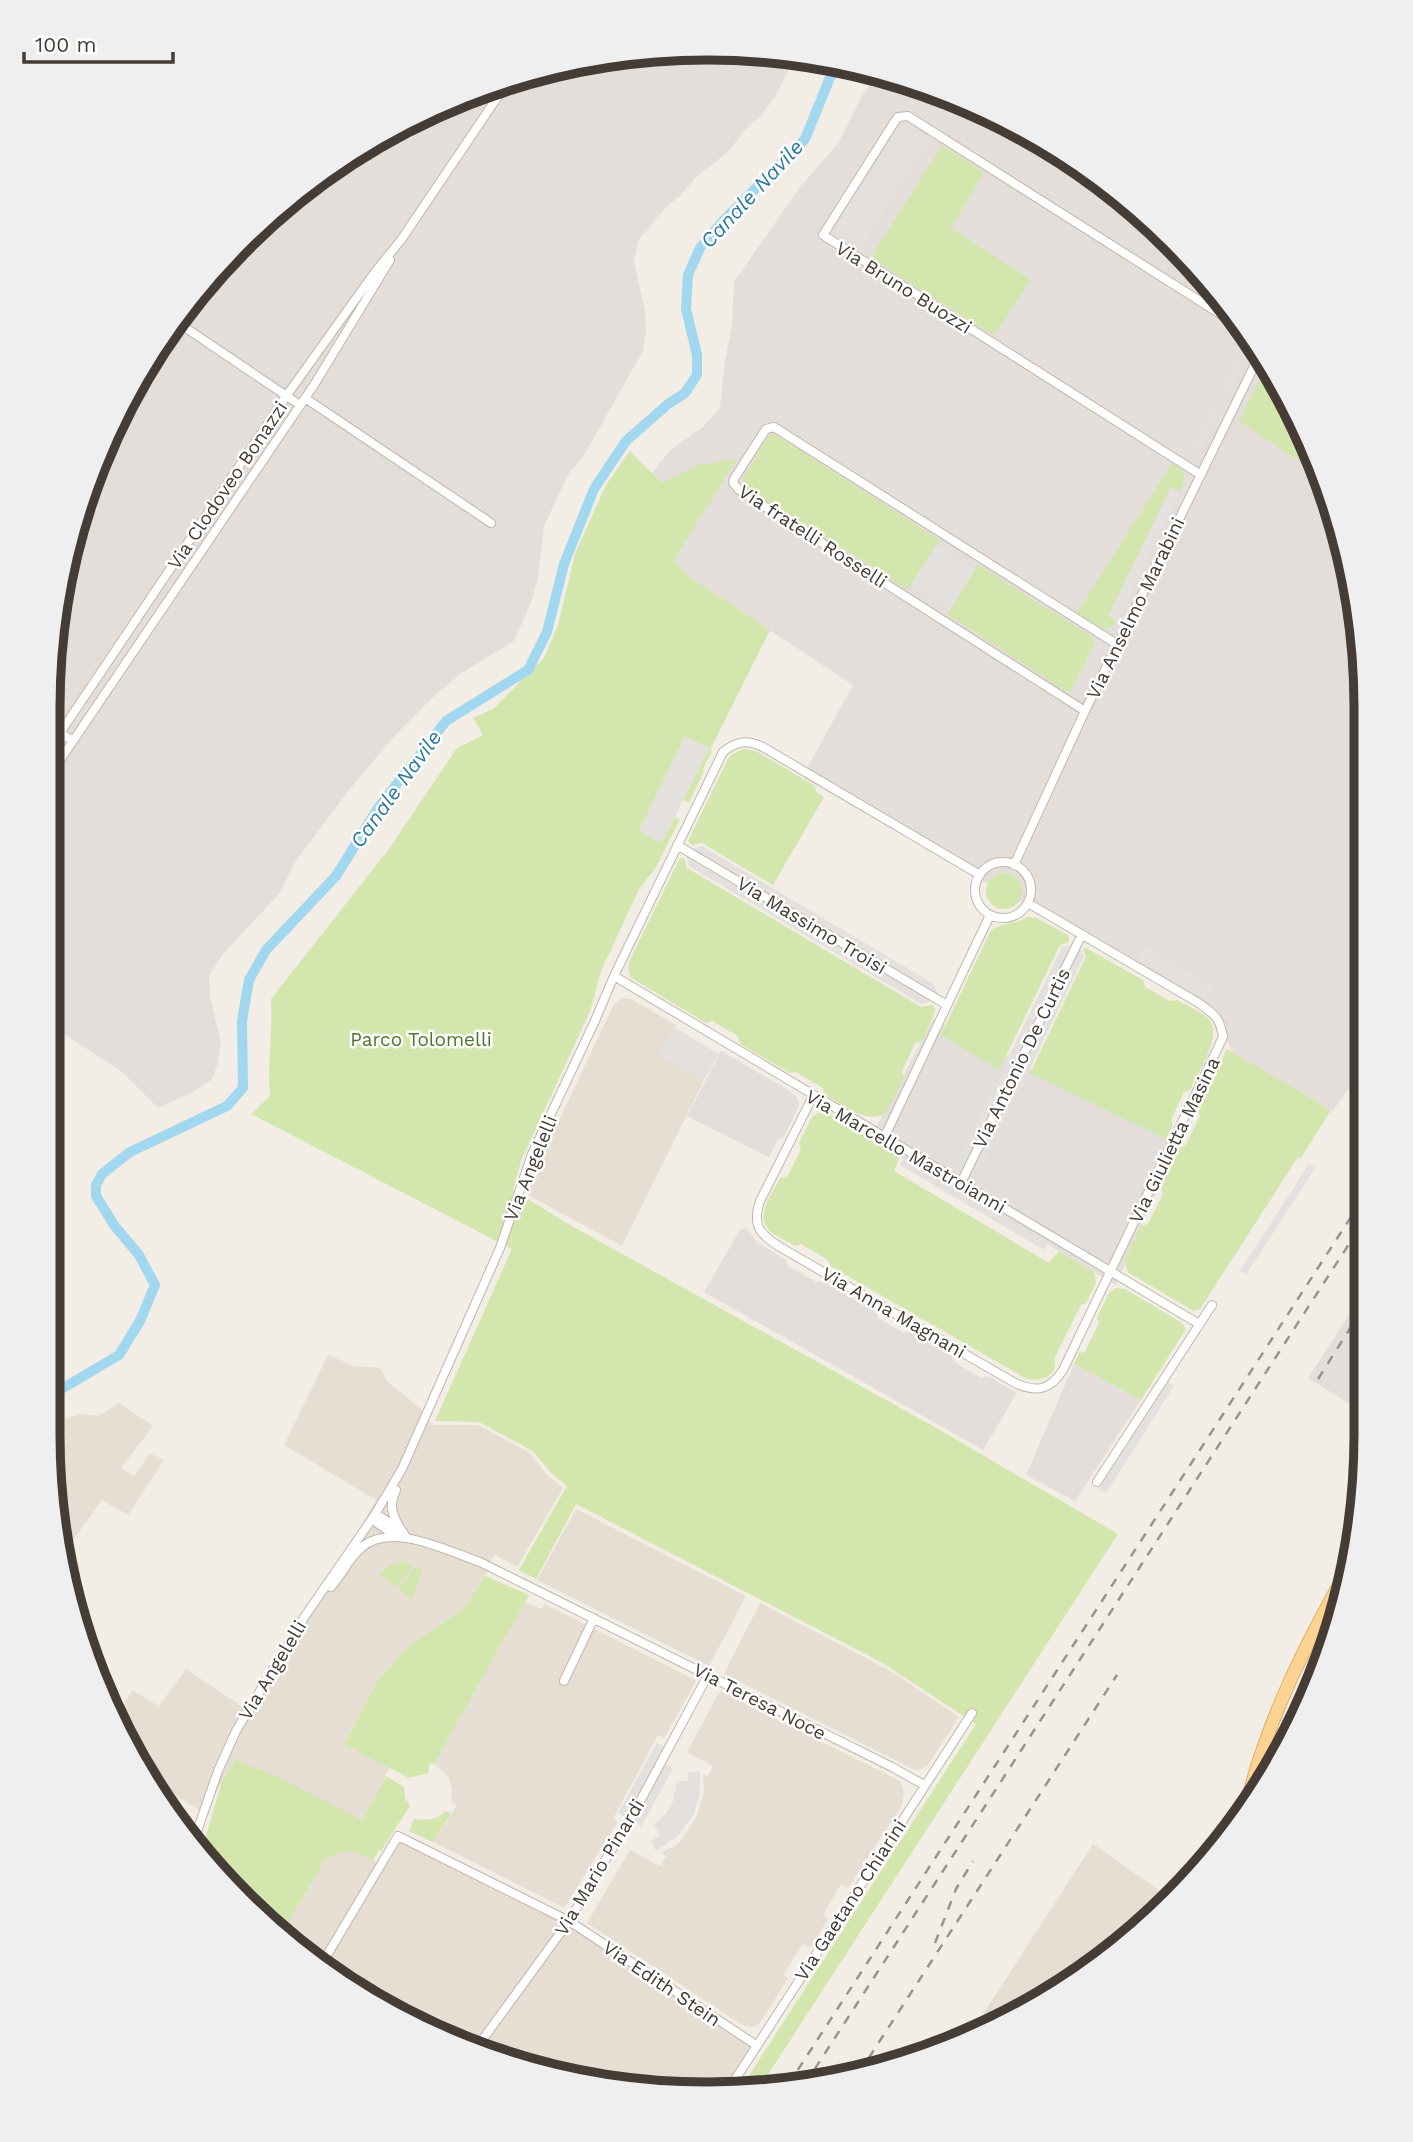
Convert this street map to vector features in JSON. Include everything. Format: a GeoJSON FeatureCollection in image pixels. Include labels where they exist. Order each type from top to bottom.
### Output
{"type":"FeatureCollection","features":[{"type":"Feature","properties":{"kind":"main road"},"geometry":{"type":"LineString","coordinates":[[1254,1779],[1284,1695],[1332,1597]]}},
{"type":"Feature","properties":{"kind":"street","name":"Via Clodoveo Bonazzi"},"geometry":{"type":"LineString","coordinates":[[59,762],[303,402],[401,240],[500,94]]}},
{"type":"Feature","properties":{"kind":"street","name":"Via Bruno Buozzi"},"geometry":{"type":"LineString","coordinates":[[1201,475],[822,235],[895,121],[901,116],[908,116],[1221,314]]}},
{"type":"Feature","properties":{"kind":"street","name":"Via Clodoveo Bonazzi"},"geometry":{"type":"LineString","coordinates":[[59,727],[287,395],[401,240]]}},
{"type":"Feature","properties":{"kind":"street"},"geometry":{"type":"LineString","coordinates":[[184,326],[287,395],[303,402]]}},
{"type":"Feature","properties":{"kind":"street","name":"Via Anselmo Marabini"},"geometry":{"type":"LineString","coordinates":[[1014,864],[1085,710],[1255,364]]}},
{"type":"Feature","properties":{"kind":"street","name":"Via Clodoveo Bonazzi"},"geometry":{"type":"LineString","coordinates":[[303,402],[491,523]]}},
{"type":"Feature","properties":{"kind":"street","name":"Via fratelli Rosselli"},"geometry":{"type":"LineString","coordinates":[[1085,710],[739,490],[733,483],[734,479],[766,429],[774,427],[1118,645]]}},
{"type":"Feature","properties":{"kind":"street"},"geometry":{"type":"LineString","coordinates":[[59,733],[73,741]]}},
{"type":"Feature","properties":{"kind":"street","name":"Via Angelelli"},"geometry":{"type":"LineString","coordinates":[[196,1833],[226,1750],[310,1608],[390,1491],[500,1248],[532,1154],[614,976],[723,752],[741,741],[750,741],[770,750],[980,875]]}},
{"type":"Feature","properties":{"kind":"street","name":"Via Massimo Troisi"},"geometry":{"type":"LineString","coordinates":[[677,845],[947,1004]]}},
{"type":"Feature","properties":{"kind":"street"},"geometry":{"type":"LineString","coordinates":[[992,864],[1014,864],[1028,876],[1031,895],[1028,903],[1023,911],[1014,916],[1006,918],[990,915],[977,901],[976,883],[992,864]]}},
{"type":"Feature","properties":{"kind":"street","name":"Via Giulietta Masina"},"geometry":{"type":"LineString","coordinates":[[1028,903],[1197,1002],[1213,1013],[1221,1023],[1223,1037],[1110,1272]]}},
{"type":"Feature","properties":{"kind":"street"},"geometry":{"type":"LineString","coordinates":[[884,1138],[990,915]]}},
{"type":"Feature","properties":{"kind":"street","name":"Via Antonio De Curtis"},"geometry":{"type":"LineString","coordinates":[[961,1183],[1082,934]]}},
{"type":"Feature","properties":{"kind":"street","name":"Via Marcello Mastroianni"},"geometry":{"type":"LineString","coordinates":[[614,976],[1199,1324]]}},
{"type":"Feature","properties":{"kind":"street","name":"Via Anna Magnani"},"geometry":{"type":"LineString","coordinates":[[813,1096],[756,1213],[756,1222],[761,1232],[780,1247],[1015,1382],[1034,1388],[1043,1388],[1058,1378],[1110,1272]]}},
{"type":"Feature","properties":{"kind":"street"},"geometry":{"type":"LineString","coordinates":[[1097,1482],[1212,1305]]}},
{"type":"Feature","properties":{"kind":"street"},"geometry":{"type":"LineString","coordinates":[[310,1608],[339,1579],[360,1548],[373,1541],[402,1535],[392,1513],[392,1497],[407,1468],[410,1448]]}},
{"type":"Feature","properties":{"kind":"street","name":"Via Teresa Noce"},"geometry":{"type":"LineString","coordinates":[[374,1516],[381,1517],[402,1535],[480,1562],[892,1766],[924,1785]]}},
{"type":"Feature","properties":{"kind":"street"},"geometry":{"type":"LineString","coordinates":[[564,1681],[594,1618]]}},
{"type":"Feature","properties":{"kind":"street","name":"Via Mario Pinardi"},"geometry":{"type":"LineString","coordinates":[[481,2041],[569,1921],[636,1807],[708,1675]]}},
{"type":"Feature","properties":{"kind":"street","name":"Via Gaetano Chiarini"},"geometry":{"type":"LineString","coordinates":[[734,2081],[972,1713]]}},
{"type":"Feature","properties":{"kind":"street"},"geometry":{"type":"LineString","coordinates":[[325,1958],[398,1836],[569,1921]]}},
{"type":"Feature","properties":{"kind":"street","name":"Via Edith Stein"},"geometry":{"type":"LineString","coordinates":[[569,1921],[756,2045]]}},
{"type":"Feature","properties":{"kind":"shaded area"},"geometry":{"type":"Polygon","coordinates":[[[706,60],[791,65],[775,97],[760,117],[745,130],[728,152],[695,178],[681,195],[666,207],[638,241],[634,262],[645,311],[643,351],[583,457],[569,473],[544,526],[538,577],[531,603],[514,641],[460,674],[391,740],[295,862],[279,894],[222,955],[209,976],[210,996],[221,1043],[212,1079],[195,1091],[158,1108],[121,1071],[59,1031],[61,664],[72,580],[94,499],[126,420],[169,347],[220,280],[280,220],[347,169],[420,126],[499,94],[580,72],[622,65],[706,60]]]}},
{"type":"Feature","properties":{"kind":"shaded area"},"geometry":{"type":"Polygon","coordinates":[[[872,82],[954,109],[1030,146],[1100,193],[1164,249],[1193,280],[1244,347],[1287,420],[1319,499],[1331,539],[1341,580],[1352,664],[1354,1081],[1333,1111],[1234,1055],[1218,1025],[1189,999],[802,777],[853,685],[691,578],[676,562],[663,533],[637,498],[660,462],[674,447],[703,427],[720,408],[732,324],[734,282],[800,187],[838,144],[872,82]]]}},
{"type":"Feature","properties":{"kind":"shaded area"},"geometry":{"type":"Polygon","coordinates":[[[901,124],[929,141],[861,248],[833,231],[901,124]]]}},
{"type":"Feature","properties":{"kind":"shaded area"},"geometry":{"type":"Polygon","coordinates":[[[1235,360],[1243,364],[1225,400],[1218,395],[1235,360]]]}},
{"type":"Feature","properties":{"kind":"shaded area"},"geometry":{"type":"Polygon","coordinates":[[[1213,407],[1219,411],[1199,453],[1192,449],[1213,407]]]}},
{"type":"Feature","properties":{"kind":"shaded area"},"geometry":{"type":"Polygon","coordinates":[[[1171,487],[1180,492],[1117,621],[1108,616],[1171,487]]]}},
{"type":"Feature","properties":{"kind":"shaded area"},"geometry":{"type":"Polygon","coordinates":[[[936,545],[975,570],[950,610],[911,585],[936,545]]]}},
{"type":"Feature","properties":{"kind":"shaded area"},"geometry":{"type":"Polygon","coordinates":[[[685,736],[709,748],[662,843],[639,831],[685,736]]]}},
{"type":"Feature","properties":{"kind":"shaded area"},"geometry":{"type":"Polygon","coordinates":[[[702,846],[934,984],[937,993],[932,1001],[921,1004],[689,866],[687,858],[692,849],[702,846]]]}},
{"type":"Feature","properties":{"kind":"shaded area"},"geometry":{"type":"Polygon","coordinates":[[[1070,945],[1080,949],[1084,957],[982,1167],[973,1170],[963,1165],[960,1157],[1062,947],[1070,945]]]}},
{"type":"Feature","properties":{"kind":"shaded area"},"geometry":{"type":"Polygon","coordinates":[[[1145,946],[1215,987],[1207,1000],[1138,960],[1145,946]]]}},
{"type":"Feature","properties":{"kind":"shaded area"},"geometry":{"type":"Polygon","coordinates":[[[622,998],[631,999],[676,1025],[660,1055],[704,1080],[622,1246],[528,1195],[538,1165],[614,1004],[622,998]]]}},
{"type":"Feature","properties":{"kind":"shaded area"},"geometry":{"type":"Polygon","coordinates":[[[933,1019],[1178,1143],[1116,1285],[870,1139],[933,1019]]]}},
{"type":"Feature","properties":{"kind":"shaded area"},"geometry":{"type":"Polygon","coordinates":[[[675,1028],[719,1054],[704,1080],[659,1055],[675,1028]]]}},
{"type":"Feature","properties":{"kind":"shaded area"},"geometry":{"type":"Polygon","coordinates":[[[721,1051],[790,1091],[798,1099],[799,1106],[784,1137],[778,1139],[769,1157],[687,1116],[721,1051]]]}},
{"type":"Feature","properties":{"kind":"shaded area"},"geometry":{"type":"Polygon","coordinates":[[[904,1158],[1048,1243],[1044,1250],[900,1165],[904,1158]]]}},
{"type":"Feature","properties":{"kind":"shaded area"},"geometry":{"type":"Polygon","coordinates":[[[1309,1164],[1315,1168],[1246,1275],[1240,1271],[1309,1164]]]}},
{"type":"Feature","properties":{"kind":"shaded area"},"geometry":{"type":"Polygon","coordinates":[[[747,1228],[757,1242],[786,1260],[788,1266],[816,1282],[822,1281],[876,1311],[878,1318],[904,1333],[911,1331],[953,1356],[954,1362],[981,1378],[988,1376],[1017,1393],[983,1450],[704,1292],[740,1230],[747,1228]]]}},
{"type":"Feature","properties":{"kind":"shaded area"},"geometry":{"type":"Polygon","coordinates":[[[1354,1307],[1354,1407],[1308,1378],[1354,1307]]]}},
{"type":"Feature","properties":{"kind":"shaded area"},"geometry":{"type":"Polygon","coordinates":[[[328,1355],[354,1366],[380,1368],[388,1382],[420,1408],[432,1425],[478,1425],[530,1453],[547,1475],[563,1488],[517,1567],[494,1554],[485,1576],[466,1605],[406,1648],[377,1682],[344,1743],[390,1767],[362,1820],[236,1760],[203,1812],[166,1790],[121,1710],[132,1690],[159,1706],[186,1669],[250,1712],[376,1500],[284,1445],[328,1355]]]}},
{"type":"Feature","properties":{"kind":"shaded area"},"geometry":{"type":"Polygon","coordinates":[[[1074,1364],[1141,1400],[1075,1501],[1026,1475],[1074,1364]]]}},
{"type":"Feature","properties":{"kind":"shaded area"},"geometry":{"type":"Polygon","coordinates":[[[1168,1382],[1174,1386],[1106,1493],[1099,1489],[1168,1382]]]}},
{"type":"Feature","properties":{"kind":"shaded area"},"geometry":{"type":"Polygon","coordinates":[[[119,1403],[153,1426],[121,1468],[134,1477],[150,1453],[164,1460],[128,1515],[102,1500],[69,1545],[61,1478],[59,1422],[80,1414],[98,1416],[119,1403]]]}},
{"type":"Feature","properties":{"kind":"shaded area"},"geometry":{"type":"Polygon","coordinates":[[[576,1509],[746,1596],[709,1666],[537,1580],[576,1509]]]}},
{"type":"Feature","properties":{"kind":"shaded area"},"geometry":{"type":"Polygon","coordinates":[[[525,1602],[541,1609],[545,1604],[695,1680],[664,1738],[658,1735],[613,1819],[618,1822],[564,1908],[433,1842],[457,1805],[451,1802],[449,1778],[434,1764],[525,1602]]]}},
{"type":"Feature","properties":{"kind":"shaded area"},"geometry":{"type":"Polygon","coordinates":[[[760,1603],[894,1673],[959,1717],[928,1765],[919,1770],[913,1769],[724,1674],[760,1603]]]}},
{"type":"Feature","properties":{"kind":"shaded area"},"geometry":{"type":"Polygon","coordinates":[[[720,1691],[894,1778],[900,1782],[904,1793],[902,1805],[848,1888],[841,1884],[823,1915],[828,1919],[810,1948],[803,1944],[783,1975],[788,1978],[760,2023],[753,2027],[744,2026],[587,1923],[630,1850],[660,1866],[666,1856],[661,1853],[678,1844],[696,1818],[704,1792],[703,1774],[708,1776],[713,1766],[687,1752],[720,1691]]]}},
{"type":"Feature","properties":{"kind":"shaded area"},"geometry":{"type":"Polygon","coordinates":[[[1280,1727],[1283,1730],[1270,1753],[1280,1727]]]}},
{"type":"Feature","properties":{"kind":"shaded area"},"geometry":{"type":"Polygon","coordinates":[[[657,1743],[669,1749],[662,1762],[673,1769],[641,1826],[618,1813],[657,1743]]]}},
{"type":"Feature","properties":{"kind":"shaded area"},"geometry":{"type":"Polygon","coordinates":[[[700,1771],[700,1793],[694,1814],[679,1835],[656,1851],[651,1841],[660,1835],[654,1825],[666,1814],[673,1802],[677,1781],[688,1781],[688,1772],[700,1771]]]}},
{"type":"Feature","properties":{"kind":"shaded area"},"geometry":{"type":"Polygon","coordinates":[[[399,1841],[571,1926],[759,2051],[740,2081],[664,2081],[622,2077],[580,2070],[499,2048],[420,2016],[347,1973],[286,1927],[324,1861],[334,1854],[358,1852],[383,1865],[399,1841]]]}},
{"type":"Feature","properties":{"kind":"shaded area"},"geometry":{"type":"Polygon","coordinates":[[[1093,1844],[1164,1893],[1100,1949],[1066,1973],[1030,1996],[977,2023],[1093,1844]]]}},
{"type":"Feature","properties":{"kind":"green space"},"geometry":{"type":"Polygon","coordinates":[[[941,147],[948,148],[984,173],[951,228],[1031,280],[995,334],[989,333],[874,260],[873,254],[941,147]]]}},
{"type":"Feature","properties":{"kind":"green space"},"geometry":{"type":"Polygon","coordinates":[[[1262,375],[1287,420],[1307,466],[1239,421],[1262,375]]]}},
{"type":"Feature","properties":{"kind":"green space"},"geometry":{"type":"Polygon","coordinates":[[[773,433],[940,540],[908,590],[744,486],[742,480],[769,435],[773,433]]]}},
{"type":"Feature","properties":{"kind":"green space","name":"Parco Tolomelli"},"geometry":{"type":"Polygon","coordinates":[[[630,451],[662,483],[698,465],[737,459],[674,560],[691,578],[770,630],[710,750],[713,752],[689,803],[683,800],[709,748],[685,737],[639,831],[662,842],[675,817],[680,819],[655,869],[639,889],[601,971],[590,1011],[521,1161],[513,1190],[570,1225],[931,1425],[1118,1534],[765,2079],[749,2081],[745,2081],[976,1724],[881,1662],[576,1504],[536,1579],[519,1570],[567,1486],[551,1473],[533,1451],[479,1422],[435,1421],[512,1249],[251,1114],[270,1096],[271,999],[389,849],[457,748],[483,735],[473,718],[493,709],[544,658],[558,625],[575,554],[606,485],[630,451]]]}},
{"type":"Feature","properties":{"kind":"green space"},"geometry":{"type":"Polygon","coordinates":[[[1172,463],[1184,475],[1180,492],[1171,488],[1108,616],[1117,621],[1113,626],[1098,626],[1077,613],[1172,463]]]}},
{"type":"Feature","properties":{"kind":"green space"},"geometry":{"type":"Polygon","coordinates":[[[978,565],[1094,638],[1093,647],[1071,691],[1065,691],[947,614],[978,565]]]}},
{"type":"Feature","properties":{"kind":"green space"},"geometry":{"type":"Polygon","coordinates":[[[743,749],[756,751],[815,786],[816,792],[824,797],[773,885],[702,843],[692,845],[688,841],[728,759],[743,749]]]}},
{"type":"Feature","properties":{"kind":"green space"},"geometry":{"type":"Polygon","coordinates":[[[680,858],[684,858],[687,868],[921,1007],[932,1005],[935,1008],[922,1041],[915,1043],[902,1071],[904,1078],[885,1114],[869,1116],[853,1112],[824,1094],[823,1088],[796,1072],[790,1073],[740,1044],[738,1036],[712,1021],[706,1023],[630,977],[629,962],[680,858]]]}},
{"type":"Feature","properties":{"kind":"green space"},"geometry":{"type":"Polygon","coordinates":[[[1004,873],[1017,878],[1022,891],[1017,904],[1004,909],[991,904],[986,891],[991,878],[1004,873]]]}},
{"type":"Feature","properties":{"kind":"green space"},"geometry":{"type":"Polygon","coordinates":[[[1027,917],[1036,918],[1068,935],[1069,942],[1060,945],[999,1070],[941,1035],[990,932],[1027,917]]]}},
{"type":"Feature","properties":{"kind":"green space"},"geometry":{"type":"Polygon","coordinates":[[[1086,948],[1143,980],[1145,987],[1170,1001],[1177,1000],[1195,1009],[1210,1021],[1213,1028],[1207,1056],[1190,1090],[1184,1092],[1171,1120],[1173,1126],[1166,1139],[1030,1073],[1086,957],[1083,949],[1086,948]]]}},
{"type":"Feature","properties":{"kind":"green space"},"geometry":{"type":"Polygon","coordinates":[[[1227,1049],[1331,1110],[1200,1309],[1194,1311],[1129,1273],[1125,1260],[1141,1226],[1148,1224],[1163,1194],[1160,1187],[1180,1148],[1186,1145],[1200,1116],[1197,1109],[1227,1049]]]}},
{"type":"Feature","properties":{"kind":"green space"},"geometry":{"type":"Polygon","coordinates":[[[820,1112],[831,1115],[900,1156],[894,1171],[1049,1263],[1059,1251],[1094,1272],[1096,1283],[1086,1303],[1081,1305],[1054,1359],[1054,1370],[1051,1374],[1038,1380],[1027,1379],[830,1266],[828,1260],[801,1244],[795,1246],[770,1231],[764,1218],[766,1204],[780,1178],[787,1177],[801,1149],[799,1143],[812,1117],[820,1112]]]}},
{"type":"Feature","properties":{"kind":"green space"},"geometry":{"type":"Polygon","coordinates":[[[1116,1288],[1125,1289],[1182,1323],[1186,1329],[1141,1400],[1074,1364],[1079,1353],[1085,1352],[1099,1323],[1097,1317],[1109,1293],[1116,1288]]]}},
{"type":"Feature","properties":{"kind":"green space"},"geometry":{"type":"Polygon","coordinates":[[[402,1562],[413,1566],[396,1587],[380,1575],[389,1565],[402,1562]]]}},
{"type":"Feature","properties":{"kind":"green space"},"geometry":{"type":"Polygon","coordinates":[[[415,1567],[422,1569],[412,1600],[398,1589],[415,1567]]]}},
{"type":"Feature","properties":{"kind":"green space"},"geometry":{"type":"Polygon","coordinates":[[[485,1576],[529,1595],[434,1764],[430,1763],[428,1773],[409,1778],[344,1744],[377,1682],[406,1648],[466,1605],[485,1576]]]}},
{"type":"Feature","properties":{"kind":"green space"},"geometry":{"type":"Polygon","coordinates":[[[236,1760],[280,1778],[362,1820],[386,1776],[404,1787],[405,1798],[410,1806],[373,1860],[360,1854],[343,1852],[324,1861],[286,1927],[249,1893],[203,1842],[222,1781],[236,1760]]]}},
{"type":"Feature","properties":{"kind":"green space"},"geometry":{"type":"Polygon","coordinates":[[[446,1811],[451,1813],[433,1842],[409,1831],[414,1819],[432,1819],[446,1811]]]}},
{"type":"Feature","properties":{"kind":"waterway","name":"Canale Navile"},"geometry":{"type":"LineString","coordinates":[[59,1390],[119,1355],[140,1321],[155,1285],[139,1255],[114,1225],[96,1196],[96,1185],[102,1174],[130,1152],[227,1106],[243,1088],[242,1021],[249,980],[266,950],[336,876],[378,808],[446,721],[528,670],[547,632],[564,564],[594,489],[626,441],[668,404],[685,393],[697,375],[697,355],[686,309],[688,275],[700,248],[724,220],[805,139],[832,72]]}},
{"type":"Feature","properties":{"kind":"railway"},"geometry":{"type":"LineString","coordinates":[[793,2077],[1354,1212]]}},
{"type":"Feature","properties":{"kind":"railway"},"geometry":{"type":"LineString","coordinates":[[812,2074],[1354,1236]]}},
{"type":"Feature","properties":{"kind":"railway"},"geometry":{"type":"LineString","coordinates":[[1318,1379],[1354,1322]]}},
{"type":"Feature","properties":{"kind":"railway"},"geometry":{"type":"LineString","coordinates":[[866,2062],[1117,1675]]}},
{"type":"Feature","properties":{"kind":"railway"},"geometry":{"type":"LineString","coordinates":[[935,1943],[956,1889],[973,1861]]}}]}
